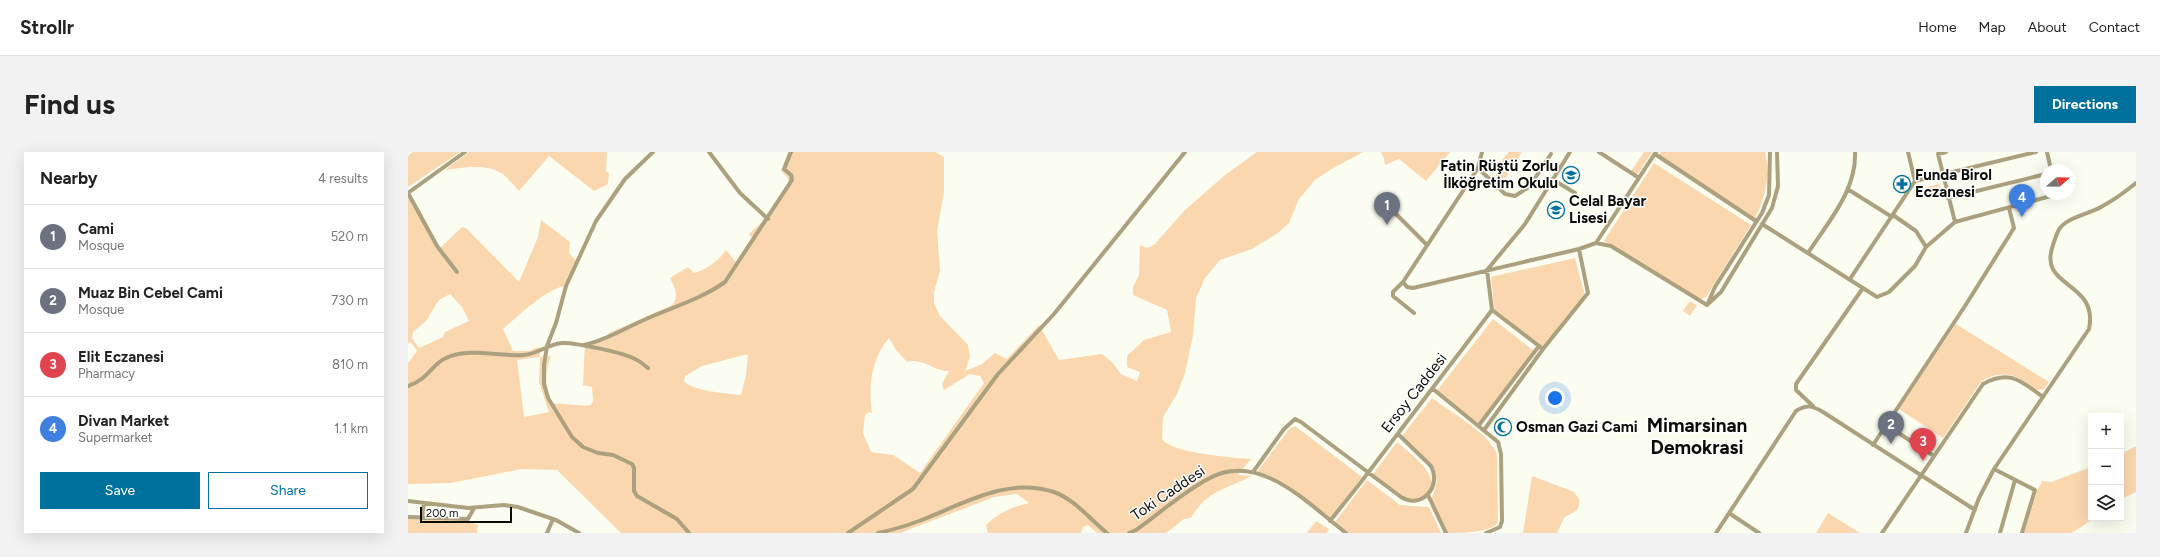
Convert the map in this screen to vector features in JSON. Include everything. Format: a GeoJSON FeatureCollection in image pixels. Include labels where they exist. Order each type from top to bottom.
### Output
{"type":"FeatureCollection","features":[{"type":"Feature","properties":{"kind":"street"},"geometry":{"type":"LineString","coordinates":[[457,272],[437,246],[408,193],[465,152]]}},
{"type":"Feature","properties":{"kind":"street"},"geometry":{"type":"LineString","coordinates":[[653,152],[625,179],[601,212],[566,286],[556,323],[547,346],[544,365],[544,384],[555,411],[572,437],[583,447],[592,451],[613,455],[630,462],[634,468],[634,491],[637,496],[677,519],[689,533]]}},
{"type":"Feature","properties":{"kind":"street"},"geometry":{"type":"LineString","coordinates":[[709,152],[740,193],[768,219]]}},
{"type":"Feature","properties":{"kind":"street"},"geometry":{"type":"LineString","coordinates":[[584,346],[609,338],[646,319],[709,294],[725,282],[768,219],[792,180],[791,175],[784,168],[791,152]]}},
{"type":"Feature","properties":{"kind":"street"},"geometry":{"type":"LineString","coordinates":[[848,533],[901,499],[913,489],[998,374],[1054,314],[1185,152]]}},
{"type":"Feature","properties":{"kind":"street"},"geometry":{"type":"LineString","coordinates":[[1414,313],[1393,295],[1393,292],[1403,282],[1478,168],[1482,152]]}},
{"type":"Feature","properties":{"kind":"street"},"geometry":{"type":"LineString","coordinates":[[1543,349],[1492,310],[1487,270],[1525,224],[1570,152]]}},
{"type":"Feature","properties":{"kind":"street"},"geometry":{"type":"LineString","coordinates":[[1599,152],[1639,178]]}},
{"type":"Feature","properties":{"kind":"street"},"geometry":{"type":"LineString","coordinates":[[1707,305],[1715,287],[1762,213],[1769,195],[1770,152]]}},
{"type":"Feature","properties":{"kind":"street"},"geometry":{"type":"LineString","coordinates":[[1707,305],[1721,292],[1772,208],[1778,186],[1778,152]]}},
{"type":"Feature","properties":{"kind":"street"},"geometry":{"type":"LineString","coordinates":[[1808,253],[1848,190],[1854,174],[1856,152]]}},
{"type":"Feature","properties":{"kind":"street"},"geometry":{"type":"LineString","coordinates":[[1908,152],[1915,181]]}},
{"type":"Feature","properties":{"kind":"street"},"geometry":{"type":"LineString","coordinates":[[1946,152],[1938,154],[1942,175],[1955,222]]}},
{"type":"Feature","properties":{"kind":"street"},"geometry":{"type":"LineString","coordinates":[[1850,279],[1915,181],[2036,152]]}},
{"type":"Feature","properties":{"kind":"street"},"geometry":{"type":"LineString","coordinates":[[2047,152],[2050,164]]}},
{"type":"Feature","properties":{"kind":"street"},"geometry":{"type":"LineString","coordinates":[[1596,244],[1656,153],[1756,221]]}},
{"type":"Feature","properties":{"kind":"street"},"geometry":{"type":"LineString","coordinates":[[1478,168],[1505,194],[1515,196],[1529,187],[1551,154]]}},
{"type":"Feature","properties":{"kind":"street"},"geometry":{"type":"LineString","coordinates":[[1948,198],[2040,175]]}},
{"type":"Feature","properties":{"kind":"street"},"geometry":{"type":"LineString","coordinates":[[1552,179],[1575,193]]}},
{"type":"Feature","properties":{"kind":"street"},"geometry":{"type":"LineString","coordinates":[[1966,533],[1994,469],[2089,329],[2091,319],[2089,308],[2084,298],[2077,290],[2060,279],[2051,265],[2051,251],[2058,230],[2064,224],[2100,208],[2117,198],[2136,183]]}},
{"type":"Feature","properties":{"kind":"street"},"geometry":{"type":"LineString","coordinates":[[1848,190],[1916,231],[1926,247]]}},
{"type":"Feature","properties":{"kind":"street"},"geometry":{"type":"LineString","coordinates":[[1762,224],[1877,297],[1884,296],[1916,266],[1926,247],[1955,222],[2040,199]]}},
{"type":"Feature","properties":{"kind":"street"},"geometry":{"type":"LineString","coordinates":[[1387,205],[1428,245]]}},
{"type":"Feature","properties":{"kind":"street"},"geometry":{"type":"LineString","coordinates":[[1873,444],[1965,306],[2014,228],[2009,208]]}},
{"type":"Feature","properties":{"kind":"street"},"geometry":{"type":"LineString","coordinates":[[1403,282],[1407,287],[1413,288],[1596,244],[1612,246],[1707,305]]}},
{"type":"Feature","properties":{"kind":"street"},"geometry":{"type":"LineString","coordinates":[[1484,430],[1543,349],[1588,293],[1579,249]]}},
{"type":"Feature","properties":{"kind":"street"},"geometry":{"type":"LineString","coordinates":[[1863,288],[1796,384],[1796,390],[1813,406],[1975,510]]}},
{"type":"Feature","properties":{"kind":"street","name":"Ersoy Caddesi"},"geometry":{"type":"LineString","coordinates":[[1330,521],[1492,310]]}},
{"type":"Feature","properties":{"kind":"street"},"geometry":{"type":"LineString","coordinates":[[408,386],[425,378],[445,358],[452,356],[481,353],[525,355],[538,352],[547,346],[562,343],[622,354],[636,359],[648,368]]}},
{"type":"Feature","properties":{"kind":"street"},"geometry":{"type":"LineString","coordinates":[[1479,425],[1539,346]]}},
{"type":"Feature","properties":{"kind":"street"},"geometry":{"type":"LineString","coordinates":[[1882,533],[1983,384],[1993,378],[2010,377],[2018,379],[2043,397]]}},
{"type":"Feature","properties":{"kind":"street"},"geometry":{"type":"LineString","coordinates":[[1433,388],[1498,442],[1501,454],[1502,521],[1500,527],[1486,533]]}},
{"type":"Feature","properties":{"kind":"street"},"geometry":{"type":"LineString","coordinates":[[1716,533],[1796,411],[1807,406],[1813,406]]}},
{"type":"Feature","properties":{"kind":"street"},"geometry":{"type":"LineString","coordinates":[[1253,472],[1284,429],[1295,419],[1405,500],[1417,500],[1428,494],[1434,481],[1433,468],[1398,434]]}},
{"type":"Feature","properties":{"kind":"street"},"geometry":{"type":"LineString","coordinates":[[1886,425],[1934,456]]}},
{"type":"Feature","properties":{"kind":"street"},"geometry":{"type":"LineString","coordinates":[[1994,469],[2035,490],[2022,533]]}},
{"type":"Feature","properties":{"kind":"street","name":"Toki Caddesi"},"geometry":{"type":"LineString","coordinates":[[1129,533],[1141,527],[1210,478],[1233,471],[1253,472],[1285,486],[1346,533]]}},
{"type":"Feature","properties":{"kind":"street"},"geometry":{"type":"LineString","coordinates":[[2000,533],[2015,480]]}},
{"type":"Feature","properties":{"kind":"street"},"geometry":{"type":"LineString","coordinates":[[878,533],[918,522],[986,494],[1022,487],[1040,488],[1055,492],[1068,500],[1107,533]]}},
{"type":"Feature","properties":{"kind":"street"},"geometry":{"type":"LineString","coordinates":[[1428,494],[1446,533]]}},
{"type":"Feature","properties":{"kind":"street"},"geometry":{"type":"LineString","coordinates":[[408,501],[474,508],[504,505],[518,507],[553,519],[579,533]]}},
{"type":"Feature","properties":{"kind":"street"},"geometry":{"type":"LineString","coordinates":[[422,518],[424,503]]}},
{"type":"Feature","properties":{"kind":"street"},"geometry":{"type":"LineString","coordinates":[[408,517],[468,519],[474,508]]}},
{"type":"Feature","properties":{"kind":"street"},"geometry":{"type":"LineString","coordinates":[[1729,513],[1759,533]]}},
{"type":"Feature","properties":{"kind":"street"},"geometry":{"type":"LineString","coordinates":[[547,533],[553,519]]}},
{"type":"Feature","properties":{"kind":"shaded area"},"geometry":{"type":"Polygon","coordinates":[[[413,152],[460,152],[408,187],[408,156],[413,152]]]}},
{"type":"Feature","properties":{"kind":"shaded area"},"geometry":{"type":"Polygon","coordinates":[[[469,152],[607,152],[606,171],[609,173],[608,184],[594,191],[549,156],[519,191],[501,173],[488,168],[466,167],[445,170],[469,152]]]}},
{"type":"Feature","properties":{"kind":"shaded area"},"geometry":{"type":"Polygon","coordinates":[[[788,152],[935,152],[944,157],[944,192],[937,231],[940,271],[934,292],[934,303],[940,316],[968,345],[970,357],[965,371],[982,364],[995,353],[1007,359],[1039,325],[1059,360],[1102,354],[1112,362],[1121,374],[1137,381],[1140,372],[1127,367],[1127,356],[1144,340],[1171,332],[1167,310],[1133,295],[1133,287],[1139,275],[1140,245],[1147,248],[1154,245],[1184,211],[1225,175],[1257,152],[1363,152],[1315,180],[1299,199],[1289,223],[1278,233],[1252,249],[1220,260],[1205,278],[1196,298],[1193,335],[1185,373],[1177,394],[1163,417],[1162,439],[1168,444],[1177,448],[1190,451],[1218,456],[1251,459],[1238,475],[1252,476],[1210,496],[1203,502],[1191,518],[1184,519],[1166,533],[1097,533],[1088,525],[1083,527],[1081,533],[988,533],[986,525],[995,517],[1017,506],[1029,503],[1017,494],[994,497],[900,533],[621,533],[557,470],[522,469],[451,483],[408,484],[408,363],[417,351],[411,342],[408,343],[408,198],[419,209],[440,248],[462,227],[466,228],[519,282],[538,237],[541,220],[570,242],[569,253],[578,263],[567,286],[560,287],[543,296],[503,329],[513,351],[529,351],[539,347],[540,357],[551,356],[547,368],[546,380],[548,392],[553,404],[591,405],[593,401],[592,387],[583,385],[585,343],[607,337],[609,333],[671,306],[674,303],[676,292],[670,278],[688,267],[694,273],[704,269],[716,261],[726,250],[736,262],[752,238],[749,234],[762,222],[788,183],[788,178],[781,171],[788,152]],[[450,294],[439,300],[426,321],[413,332],[412,338],[419,348],[443,337],[445,332],[469,321],[462,307],[450,294]],[[889,338],[878,355],[872,374],[870,394],[872,413],[869,412],[865,415],[863,433],[871,452],[893,455],[920,473],[984,383],[980,376],[970,374],[944,390],[942,384],[949,371],[938,369],[918,361],[907,362],[896,350],[889,338]],[[748,354],[702,366],[685,376],[684,381],[702,390],[741,395],[746,375],[748,354]],[[540,357],[517,360],[524,417],[549,412],[539,382],[540,357]]]}},
{"type":"Feature","properties":{"kind":"shaded area"},"geometry":{"type":"Polygon","coordinates":[[[1381,152],[1450,152],[1426,181],[1399,159],[1385,165],[1381,152]]]}},
{"type":"Feature","properties":{"kind":"shaded area"},"geometry":{"type":"Polygon","coordinates":[[[1509,152],[1522,152],[1497,191],[1493,188],[1496,174],[1502,160],[1509,152]]]}},
{"type":"Feature","properties":{"kind":"shaded area"},"geometry":{"type":"Polygon","coordinates":[[[1644,152],[1652,152],[1636,177],[1630,173],[1644,152]]]}},
{"type":"Feature","properties":{"kind":"shaded area"},"geometry":{"type":"Polygon","coordinates":[[[1661,152],[1765,152],[1767,161],[1766,186],[1762,203],[1755,219],[1657,158],[1661,152]]]}},
{"type":"Feature","properties":{"kind":"shaded area"},"geometry":{"type":"Polygon","coordinates":[[[1654,163],[1751,225],[1706,297],[1697,301],[1604,241],[1654,163]]]}},
{"type":"Feature","properties":{"kind":"shaded area"},"geometry":{"type":"Polygon","coordinates":[[[1939,184],[1941,192],[1928,195],[1927,187],[1939,184]]]}},
{"type":"Feature","properties":{"kind":"shaded area"},"geometry":{"type":"Polygon","coordinates":[[[1575,258],[1585,296],[1543,349],[1495,314],[1491,277],[1575,258]]]}},
{"type":"Feature","properties":{"kind":"shaded area"},"geometry":{"type":"Polygon","coordinates":[[[1690,301],[1697,305],[1690,316],[1683,311],[1690,301]]]}},
{"type":"Feature","properties":{"kind":"shaded area"},"geometry":{"type":"Polygon","coordinates":[[[1493,319],[1534,351],[1478,424],[1436,392],[1493,319]]]}},
{"type":"Feature","properties":{"kind":"shaded area"},"geometry":{"type":"Polygon","coordinates":[[[1956,324],[2049,382],[2044,389],[2038,390],[2012,375],[1997,375],[1984,380],[1980,383],[1943,438],[1899,409],[1956,324]]]}},
{"type":"Feature","properties":{"kind":"shaded area"},"geometry":{"type":"Polygon","coordinates":[[[1432,398],[1478,431],[1493,446],[1497,454],[1498,522],[1495,526],[1475,532],[1446,533],[1431,501],[1437,481],[1433,468],[1401,437],[1432,398]]]}},
{"type":"Feature","properties":{"kind":"shaded area"},"geometry":{"type":"Polygon","coordinates":[[[1295,426],[1362,477],[1329,520],[1287,488],[1257,472],[1290,428],[1295,426]]]}},
{"type":"Feature","properties":{"kind":"shaded area"},"geometry":{"type":"Polygon","coordinates":[[[1397,442],[1423,466],[1429,474],[1432,482],[1431,489],[1425,495],[1408,502],[1371,477],[1397,442]]]}},
{"type":"Feature","properties":{"kind":"shaded area"},"geometry":{"type":"Polygon","coordinates":[[[2136,446],[2136,492],[2124,498],[2124,485],[2124,452],[2136,446]]]}},
{"type":"Feature","properties":{"kind":"shaded area"},"geometry":{"type":"Polygon","coordinates":[[[2088,468],[2088,521],[2090,521],[2072,533],[2024,533],[2037,491],[2042,481],[2051,482],[2088,468]]]}},
{"type":"Feature","properties":{"kind":"shaded area"},"geometry":{"type":"Polygon","coordinates":[[[1532,476],[1574,492],[1579,499],[1577,510],[1564,518],[1557,533],[1523,533],[1532,476]]]}},
{"type":"Feature","properties":{"kind":"shaded area"},"geometry":{"type":"Polygon","coordinates":[[[1367,480],[1400,505],[1429,507],[1441,533],[1346,533],[1335,522],[1367,480]]]}},
{"type":"Feature","properties":{"kind":"shaded area"},"geometry":{"type":"Polygon","coordinates":[[[1828,513],[1860,533],[1816,533],[1828,513]]]}},
{"type":"Feature","properties":{"kind":"shaded area"},"geometry":{"type":"Polygon","coordinates":[[[408,519],[467,520],[478,525],[477,533],[408,533],[408,519]]]}},
{"type":"Feature","properties":{"kind":"shaded area"},"geometry":{"type":"Polygon","coordinates":[[[1316,521],[1329,529],[1327,533],[1307,533],[1316,521]]]}},
{"type":"Feature","properties":{"kind":"place","name":"Fatin Rüştü Zorlu İlköğretim Okulu"},"geometry":{"type":"Point","coordinates":[1571,175]}},
{"type":"Feature","properties":{"kind":"place","name":"Funda Birol Eczanesi"},"geometry":{"type":"Point","coordinates":[1902,184]}},
{"type":"Feature","properties":{"kind":"place","name":"Celal Bayar Lisesi"},"geometry":{"type":"Point","coordinates":[1556,210]}},
{"type":"Feature","properties":{"kind":"place","name":"Divan Market"},"geometry":{"type":"Point","coordinates":[2022,217]}},
{"type":"Feature","properties":{"kind":"place","name":"Cami"},"geometry":{"type":"Point","coordinates":[1387,225]}},
{"type":"Feature","properties":{"kind":"place","name":"Osman Gazi Cami"},"geometry":{"type":"Point","coordinates":[1503,427]}},
{"type":"Feature","properties":{"kind":"place","name":"Muaz Bin Cebel Cami"},"geometry":{"type":"Point","coordinates":[1891,444]}},
{"type":"Feature","properties":{"kind":"place","name":"Elit Eczanesi"},"geometry":{"type":"Point","coordinates":[1923,461]}},
{"type":"Feature","properties":{"kind":"district","name":"Mimarsinan Demokrasi"},"geometry":{"type":"Point","coordinates":[1697,436]}}]}
